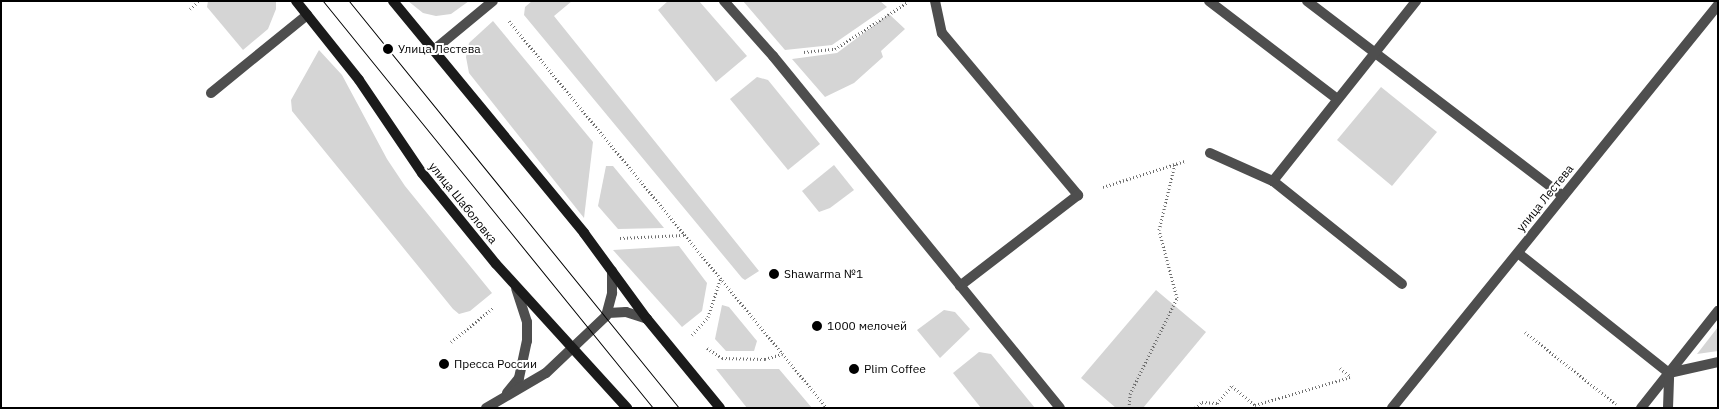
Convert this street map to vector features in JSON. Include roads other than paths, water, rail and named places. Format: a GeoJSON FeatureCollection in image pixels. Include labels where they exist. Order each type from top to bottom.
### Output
{"type":"FeatureCollection","features":[{"type":"Feature","properties":{"kind":"main road","name":"улица Шаболовка"},"geometry":{"type":"LineString","coordinates":[[296,1],[359,80],[422,173],[516,289],[627,408]]}},
{"type":"Feature","properties":{"kind":"main road"},"geometry":{"type":"LineString","coordinates":[[393,1],[435,49],[612,270],[647,319],[720,408]]}},
{"type":"Feature","properties":{"kind":"street"},"geometry":{"type":"LineString","coordinates":[[724,1],[773,56],[1060,408]]}},
{"type":"Feature","properties":{"kind":"street"},"geometry":{"type":"LineString","coordinates":[[936,1],[942,33],[1078,195],[960,286]]}},
{"type":"Feature","properties":{"kind":"street"},"geometry":{"type":"LineString","coordinates":[[1209,1],[1337,99]]}},
{"type":"Feature","properties":{"kind":"street"},"geometry":{"type":"LineString","coordinates":[[1307,1],[1563,196]]}},
{"type":"Feature","properties":{"kind":"street"},"geometry":{"type":"LineString","coordinates":[[1273,181],[1416,1]]}},
{"type":"Feature","properties":{"kind":"street"},"geometry":{"type":"LineString","coordinates":[[435,49],[493,2]]}},
{"type":"Feature","properties":{"kind":"street","name":"улица Лестева"},"geometry":{"type":"LineString","coordinates":[[1392,408],[1718,4]]}},
{"type":"Feature","properties":{"kind":"street"},"geometry":{"type":"LineString","coordinates":[[211,93],[307,15]]}},
{"type":"Feature","properties":{"kind":"street"},"geometry":{"type":"LineString","coordinates":[[1210,152],[1273,181],[1402,284]]}},
{"type":"Feature","properties":{"kind":"street"},"geometry":{"type":"LineString","coordinates":[[1518,253],[1669,373]]}},
{"type":"Feature","properties":{"kind":"street"},"geometry":{"type":"LineString","coordinates":[[486,408],[546,373],[574,349],[608,313],[612,293],[612,270]]}},
{"type":"Feature","properties":{"kind":"street"},"geometry":{"type":"LineString","coordinates":[[504,398],[519,378],[527,341],[526,322],[516,289]]}},
{"type":"Feature","properties":{"kind":"street"},"geometry":{"type":"LineString","coordinates":[[1641,408],[1718,311]]}},
{"type":"Feature","properties":{"kind":"street"},"geometry":{"type":"LineString","coordinates":[[608,313],[626,312],[647,319]]}},
{"type":"Feature","properties":{"kind":"street"},"geometry":{"type":"LineString","coordinates":[[1669,373],[1718,362]]}},
{"type":"Feature","properties":{"kind":"street"},"geometry":{"type":"LineString","coordinates":[[1668,408],[1669,373]]}},
{"type":"Feature","properties":{"kind":"tram line"},"geometry":{"type":"LineString","coordinates":[[323,1],[653,408]]}},
{"type":"Feature","properties":{"kind":"tram line"},"geometry":{"type":"LineString","coordinates":[[349,1],[679,408]]}},
{"type":"Feature","properties":{"kind":"place","name":"Улица Лестева"},"geometry":{"type":"Point","coordinates":[388,49]}},
{"type":"Feature","properties":{"kind":"place","name":"Shawarma №1"},"geometry":{"type":"Point","coordinates":[774,274]}},
{"type":"Feature","properties":{"kind":"place","name":"1000 мелочей"},"geometry":{"type":"Point","coordinates":[817,326]}},
{"type":"Feature","properties":{"kind":"place","name":"Пресса России"},"geometry":{"type":"Point","coordinates":[444,364]}},
{"type":"Feature","properties":{"kind":"place","name":"Plim Coffee"},"geometry":{"type":"Point","coordinates":[854,369]}}]}
